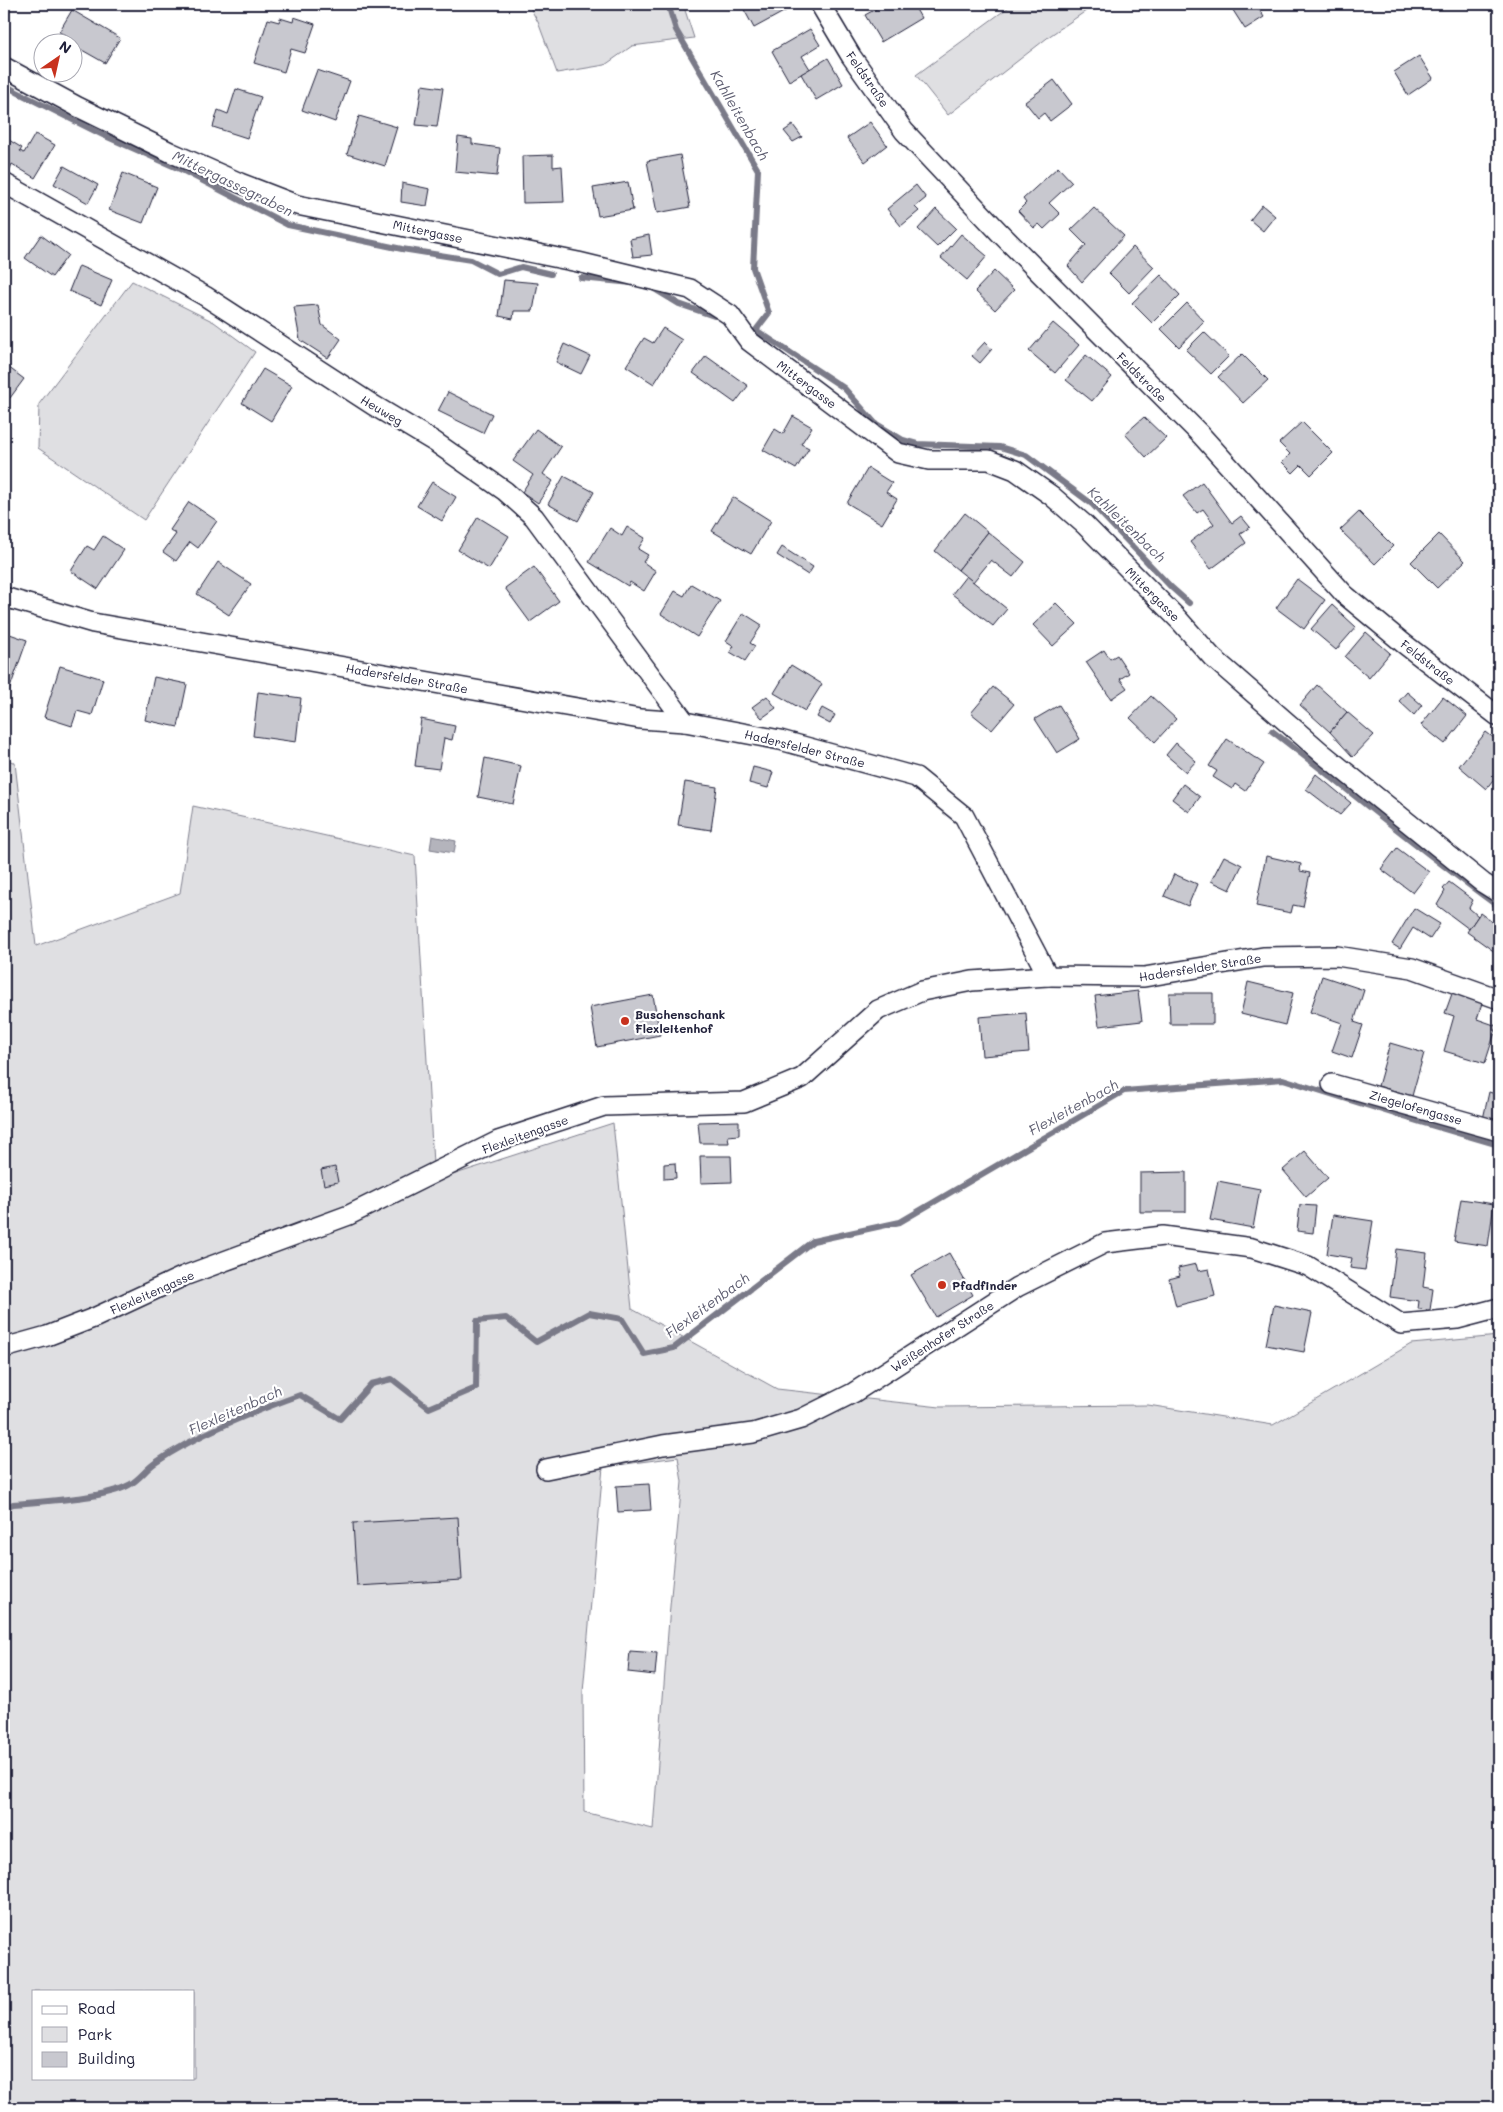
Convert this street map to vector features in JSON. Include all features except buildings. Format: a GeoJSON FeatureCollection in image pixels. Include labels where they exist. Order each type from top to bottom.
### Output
{"type":"FeatureCollection","features":[{"type":"Feature","properties":{"kind":"street","name":"Feldstraße"},"geometry":{"type":"LineString","coordinates":[[820,4],[851,56],[904,131],[999,232],[1201,436],[1345,594],[1403,643],[1499,717]]}},
{"type":"Feature","properties":{"kind":"street","name":"Mittergasse"},"geometry":{"type":"LineString","coordinates":[[4,67],[78,107],[170,152],[240,184],[297,205],[578,262],[690,289],[730,315],[749,341],[898,453],[930,460],[989,460],[1015,470],[1052,496],[1099,539],[1179,620],[1212,657],[1322,753],[1483,883],[1499,893]]}},
{"type":"Feature","properties":{"kind":"street","name":"Heuweg"},"geometry":{"type":"LineString","coordinates":[[4,183],[205,296],[365,400],[435,442],[505,491],[534,517],[685,722]]}},
{"type":"Feature","properties":{"kind":"street","name":"Hadersfelder Straße"},"geometry":{"type":"LineString","coordinates":[[4,597],[93,623],[640,720],[685,722],[780,740],[916,777],[964,816],[1048,976],[1144,977],[1263,957],[1337,956],[1412,968],[1499,999]]}},
{"type":"Feature","properties":{"kind":"street","name":"Flexleitengasse"},"geometry":{"type":"LineString","coordinates":[[4,1348],[46,1336],[96,1317],[184,1276],[349,1215],[498,1141],[604,1106],[744,1102],[802,1078],[878,1010],[922,992],[972,981],[1048,976]]}},
{"type":"Feature","properties":{"kind":"street","name":"Ziegelofengasse"},"geometry":{"type":"LineString","coordinates":[[1332,1084],[1499,1131]]}},
{"type":"Feature","properties":{"kind":"street","name":"Weißenhofer Straße"},"geometry":{"type":"LineString","coordinates":[[546,1469],[663,1445],[753,1433],[801,1419],[853,1393],[1017,1287],[1105,1243],[1163,1236],[1252,1248],[1308,1266],[1401,1324],[1457,1319],[1499,1308]]}},
{"type":"Feature","properties":{"kind":"green space"},"geometry":{"type":"Polygon","coordinates":[[[528,4],[683,4],[694,38],[632,46],[605,65],[557,73],[538,22],[528,4]]]}},
{"type":"Feature","properties":{"kind":"green space"},"geometry":{"type":"Polygon","coordinates":[[[1013,4],[1096,4],[1051,35],[948,115],[916,75],[1013,4]]]}},
{"type":"Feature","properties":{"kind":"green space"},"geometry":{"type":"Polygon","coordinates":[[[132,281],[214,322],[255,352],[144,520],[38,448],[39,404],[132,281]]]}},
{"type":"Feature","properties":{"kind":"green space"},"geometry":{"type":"Polygon","coordinates":[[[4,758],[15,763],[36,946],[180,893],[193,806],[415,856],[434,1181],[613,1123],[632,1309],[777,1389],[940,1407],[1148,1405],[1273,1425],[1411,1344],[1499,1336],[1499,2108],[4,2108],[4,758]],[[678,1457],[603,1467],[583,1692],[584,1812],[653,1829],[670,1606],[682,1482],[678,1457]]]}},
{"type":"Feature","properties":{"kind":"shaded area"},"geometry":{"type":"Polygon","coordinates":[[[432,836],[456,841],[454,853],[430,849],[432,836]]]}},
{"type":"Feature","properties":{"kind":"waterway","name":"Kahlleitenbach"},"geometry":{"type":"LineString","coordinates":[[668,4],[676,30],[758,170],[753,268],[769,313],[756,330],[844,388],[875,423],[903,440],[917,444],[1000,447],[1026,455],[1092,504],[1171,587],[1189,603]]}},
{"type":"Feature","properties":{"kind":"waterway","name":"Mittergassegraben"},"geometry":{"type":"LineString","coordinates":[[4,84],[103,135],[182,170],[288,225],[402,249],[471,260],[498,274],[521,267],[551,274]]}},
{"type":"Feature","properties":{"kind":"waterway","name":"Mittergassegraben"},"geometry":{"type":"LineString","coordinates":[[581,278],[632,283]]}},
{"type":"Feature","properties":{"kind":"waterway","name":"Mittergassegraben"},"geometry":{"type":"LineString","coordinates":[[651,287],[679,304],[714,316]]}},
{"type":"Feature","properties":{"kind":"waterway"},"geometry":{"type":"LineString","coordinates":[[1272,731],[1441,864],[1499,907]]}},
{"type":"Feature","properties":{"kind":"waterway","name":"Flexleitenbach"},"geometry":{"type":"LineString","coordinates":[[4,1508],[13,1504],[73,1499],[118,1490],[133,1483],[155,1463],[171,1452],[207,1433],[300,1395],[340,1419],[371,1384],[392,1379],[429,1408],[476,1388],[477,1321],[506,1318],[536,1342],[589,1313],[622,1319],[644,1354],[674,1348],[813,1241],[900,1222],[1124,1091],[1283,1079],[1499,1145]]}},
{"type":"Feature","properties":{"kind":"place","name":"Buschenschank Flexleitenhof"},"geometry":{"type":"Point","coordinates":[625,1021]}},
{"type":"Feature","properties":{"kind":"place","name":"Pfadfinder"},"geometry":{"type":"Point","coordinates":[942,1285]}}]}
